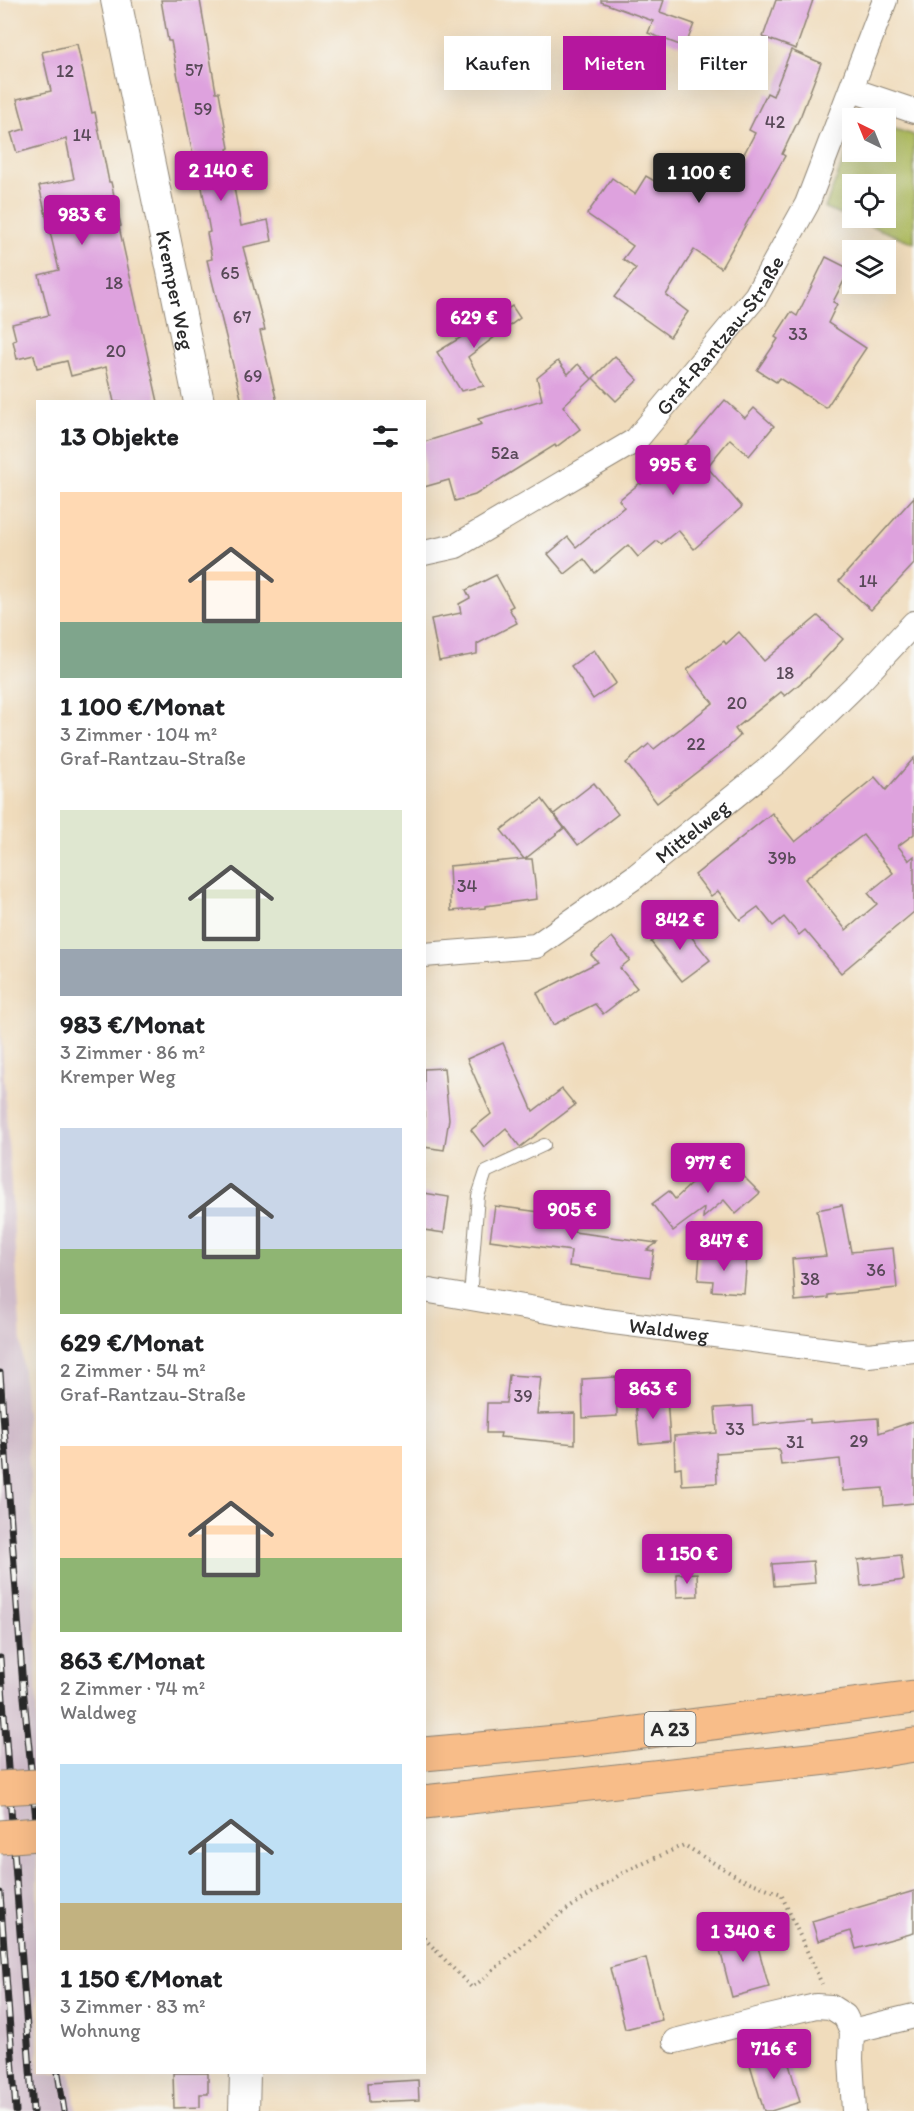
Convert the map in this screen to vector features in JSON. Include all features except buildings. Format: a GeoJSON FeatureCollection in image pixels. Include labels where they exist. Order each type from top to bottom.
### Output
{"type":"FeatureCollection","features":[{"type":"Feature","properties":{"kind":"highway","name":"A 23"},"geometry":{"type":"LineString","coordinates":[[426,1754],[589,1739],[914,1697]]}},
{"type":"Feature","properties":{"kind":"highway","name":"A 23"},"geometry":{"type":"LineString","coordinates":[[426,1802],[846,1756],[914,1745]]}},
{"type":"Feature","properties":{"kind":"highway"},"geometry":{"type":"LineString","coordinates":[[0,1788],[36,1786]]}},
{"type":"Feature","properties":{"kind":"highway"},"geometry":{"type":"LineString","coordinates":[[0,1837],[36,1834]]}},
{"type":"Feature","properties":{"kind":"street","name":"Kremper Weg"},"geometry":{"type":"LineString","coordinates":[[116,0],[199,400]]}},
{"type":"Feature","properties":{"kind":"street","name":"Graf-Rantzau-Straße"},"geometry":{"type":"LineString","coordinates":[[426,553],[456,546],[636,440],[756,296],[807,204],[885,0]]}},
{"type":"Feature","properties":{"kind":"street"},"geometry":{"type":"LineString","coordinates":[[852,90],[914,111]]}},
{"type":"Feature","properties":{"kind":"street","name":"Mittelweg"},"geometry":{"type":"LineString","coordinates":[[426,955],[536,946],[636,876],[778,761],[859,682],[914,623]]}},
{"type":"Feature","properties":{"kind":"street","name":"Waldweg"},"geometry":{"type":"LineString","coordinates":[[426,1290],[606,1321],[868,1355],[914,1350]]}},
{"type":"Feature","properties":{"kind":"street"},"geometry":{"type":"LineString","coordinates":[[675,2041],[816,2006],[831,2007],[845,2016],[852,2031],[854,2111]]}},
{"type":"Feature","properties":{"kind":"street"},"geometry":{"type":"LineString","coordinates":[[852,2031],[914,2016]]}},
{"type":"Feature","properties":{"kind":"street"},"geometry":{"type":"LineString","coordinates":[[244,2111],[245,2074]]}},
{"type":"Feature","properties":{"kind":"lane"},"geometry":{"type":"LineString","coordinates":[[470,1297],[478,1196],[486,1172],[544,1145]]}},
{"type":"Feature","properties":{"kind":"path"},"geometry":{"type":"LineString","coordinates":[[426,1940],[472,1988],[560,1914],[624,1872],[684,1845],[739,1878],[781,1894],[831,2007]]}},
{"type":"Feature","properties":{"kind":"shaded area"},"geometry":{"type":"Polygon","coordinates":[[[0,1019],[36,1568],[36,2074],[71,2074],[76,2111],[0,2111],[0,1019]]]}},
{"type":"Feature","properties":{"kind":"green space"},"geometry":{"type":"Polygon","coordinates":[[[896,129],[914,135],[914,243],[876,228],[896,228],[896,174],[842,174],[842,215],[825,208],[843,162],[896,162],[896,129]]]}},
{"type":"Feature","properties":{"kind":"railway"},"geometry":{"type":"LineString","coordinates":[[0,1373],[23,1687],[36,1820]]}},
{"type":"Feature","properties":{"kind":"railway"},"geometry":{"type":"LineString","coordinates":[[0,1658],[33,2111]]}},
{"type":"Feature","properties":{"kind":"railway"},"geometry":{"type":"LineString","coordinates":[[0,1893],[16,2111]]}},
{"type":"Feature","properties":{"kind":"railway"},"geometry":{"type":"LineString","coordinates":[[58,2074],[64,2111]]}}]}
